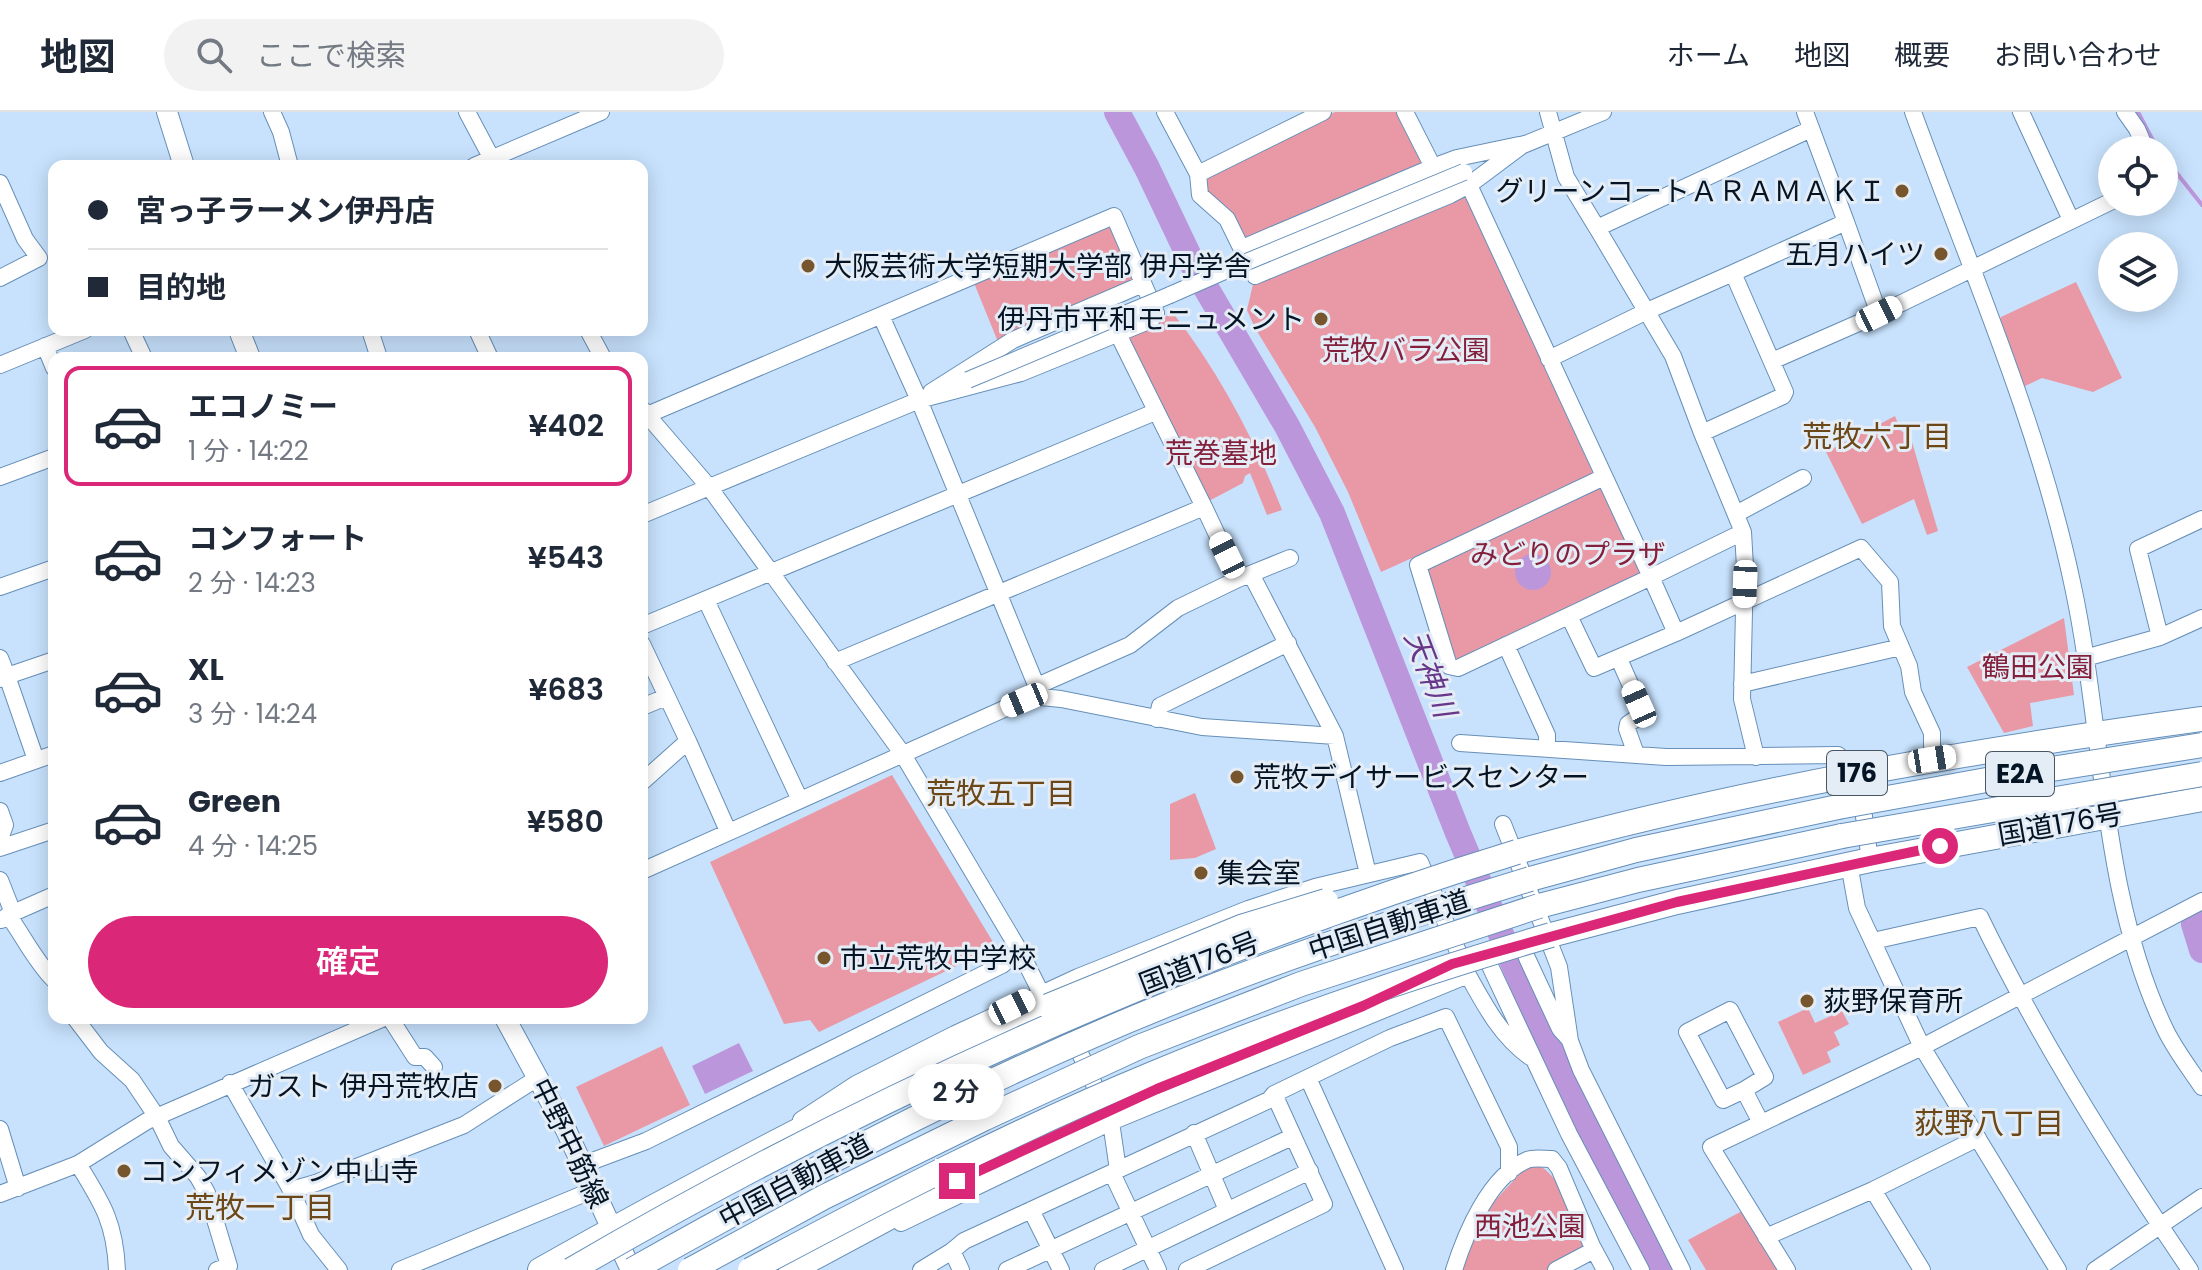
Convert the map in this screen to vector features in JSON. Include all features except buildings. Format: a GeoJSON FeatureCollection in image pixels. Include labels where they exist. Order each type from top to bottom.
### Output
{"type":"FeatureCollection","features":[{"type":"Feature","properties":{"kind":"highway","name":"国道176号"},"geometry":{"type":"LineString","coordinates":[[571,1270],[806,1141],[961,1065],[1116,995],[1440,875],[1626,822],[1858,773],[2202,719]]}},
{"type":"Feature","properties":{"kind":"highway","name":"中国自動車道"},"geometry":{"type":"LineString","coordinates":[[632,1270],[893,1130],[1127,1021],[1305,952],[1530,879],[1636,850],[1838,807],[2202,745]]}},
{"type":"Feature","properties":{"kind":"highway","name":"中国自動車道"},"geometry":{"type":"LineString","coordinates":[[690,1270],[824,1197],[1139,1047],[1301,984],[1539,906],[1638,880],[1842,836],[2202,774]]}},
{"type":"Feature","properties":{"kind":"highway","name":"国道176号"},"geometry":{"type":"LineString","coordinates":[[750,1270],[839,1222],[1150,1074],[1310,1012],[1460,970],[1551,935],[1677,902],[1860,862],[2202,799]]}},
{"type":"Feature","properties":{"kind":"highway"},"geometry":{"type":"LineString","coordinates":[[540,1270],[1047,996],[1285,912],[1440,875]]}},
{"type":"Feature","properties":{"kind":"highway"},"geometry":{"type":"LineString","coordinates":[[791,1270],[957,1181],[1103,1120],[1157,1089],[1460,970]]}},
{"type":"Feature","properties":{"kind":"main road"},"geometry":{"type":"LineString","coordinates":[[167,112],[182,160]]}},
{"type":"Feature","properties":{"kind":"main road","name":"中野中筋線"},"geometry":{"type":"LineString","coordinates":[[508,1024],[539,1077],[632,1270]]}},
{"type":"Feature","properties":{"kind":"street"},"geometry":{"type":"LineString","coordinates":[[272,112],[289,160]]}},
{"type":"Feature","properties":{"kind":"street"},"geometry":{"type":"LineString","coordinates":[[467,112],[494,160]]}},
{"type":"Feature","properties":{"kind":"street"},"geometry":{"type":"LineString","coordinates":[[499,160],[601,112]]}},
{"type":"Feature","properties":{"kind":"street"},"geometry":{"type":"LineString","coordinates":[[1165,112],[1198,174],[1200,195],[1227,219],[1255,276],[1466,178],[1524,144]]}},
{"type":"Feature","properties":{"kind":"street"},"geometry":{"type":"LineString","coordinates":[[1198,174],[1323,112]]}},
{"type":"Feature","properties":{"kind":"street"},"geometry":{"type":"LineString","coordinates":[[1405,112],[1433,167]]}},
{"type":"Feature","properties":{"kind":"street"},"geometry":{"type":"LineString","coordinates":[[1548,112],[1566,177],[1673,356],[1743,532],[1742,684],[1745,716],[1756,757]]}},
{"type":"Feature","properties":{"kind":"street"},"geometry":{"type":"LineString","coordinates":[[1242,248],[1433,167],[1457,158],[1524,144],[1603,112]]}},
{"type":"Feature","properties":{"kind":"street"},"geometry":{"type":"LineString","coordinates":[[1805,112],[1879,314]]}},
{"type":"Feature","properties":{"kind":"street"},"geometry":{"type":"LineString","coordinates":[[1913,112],[2030,429],[2073,583],[2109,816],[2132,938],[2147,986],[2168,1035],[2202,1087]]}},
{"type":"Feature","properties":{"kind":"street"},"geometry":{"type":"LineString","coordinates":[[2021,112],[2071,220]]}},
{"type":"Feature","properties":{"kind":"street"},"geometry":{"type":"LineString","coordinates":[[2125,112],[2140,136]]}},
{"type":"Feature","properties":{"kind":"street"},"geometry":{"type":"LineString","coordinates":[[1597,228],[1811,129]]}},
{"type":"Feature","properties":{"kind":"street"},"geometry":{"type":"LineString","coordinates":[[648,512],[1227,270],[1466,178]]}},
{"type":"Feature","properties":{"kind":"street"},"geometry":{"type":"LineString","coordinates":[[1466,178],[1676,633]]}},
{"type":"Feature","properties":{"kind":"street"},"geometry":{"type":"LineString","coordinates":[[0,183],[13,200],[25,239],[46,255],[0,278]]}},
{"type":"Feature","properties":{"kind":"street"},"geometry":{"type":"LineString","coordinates":[[1772,361],[1879,314],[2098,207]]}},
{"type":"Feature","properties":{"kind":"street"},"geometry":{"type":"LineString","coordinates":[[648,411],[881,316],[1114,216],[1156,313],[1151,320],[1021,373],[919,400]]}},
{"type":"Feature","properties":{"kind":"street"},"geometry":{"type":"LineString","coordinates":[[1549,359],[1647,311],[1846,222]]}},
{"type":"Feature","properties":{"kind":"street"},"geometry":{"type":"LineString","coordinates":[[1702,433],[1783,396],[1785,392],[1733,273]]}},
{"type":"Feature","properties":{"kind":"street"},"geometry":{"type":"LineString","coordinates":[[919,400],[1013,340],[1143,284]]}},
{"type":"Feature","properties":{"kind":"street"},"geometry":{"type":"LineString","coordinates":[[881,316],[919,400],[1039,692]]}},
{"type":"Feature","properties":{"kind":"street"},"geometry":{"type":"LineString","coordinates":[[1118,334],[1204,507],[1288,643],[1335,736],[1368,874]]}},
{"type":"Feature","properties":{"kind":"street"},"geometry":{"type":"LineString","coordinates":[[0,365],[70,336]]}},
{"type":"Feature","properties":{"kind":"street"},"geometry":{"type":"LineString","coordinates":[[45,346],[48,353]]}},
{"type":"Feature","properties":{"kind":"street"},"geometry":{"type":"LineString","coordinates":[[648,624],[1155,412]]}},
{"type":"Feature","properties":{"kind":"street"},"geometry":{"type":"LineString","coordinates":[[648,416],[709,487],[902,753],[1020,950],[1047,996],[1103,1120],[1115,1171],[1158,1270]]}},
{"type":"Feature","properties":{"kind":"street"},"geometry":{"type":"LineString","coordinates":[[0,477],[48,459]]}},
{"type":"Feature","properties":{"kind":"street"},"geometry":{"type":"LineString","coordinates":[[1604,477],[1418,565],[1449,666],[1458,668],[1743,532]]}},
{"type":"Feature","properties":{"kind":"street"},"geometry":{"type":"LineString","coordinates":[[1736,514],[1803,478]]}},
{"type":"Feature","properties":{"kind":"street"},"geometry":{"type":"LineString","coordinates":[[835,662],[1204,507]]}},
{"type":"Feature","properties":{"kind":"street"},"geometry":{"type":"LineString","coordinates":[[2160,637],[2138,549],[2202,519]]}},
{"type":"Feature","properties":{"kind":"street"},"geometry":{"type":"LineString","coordinates":[[1569,616],[1594,668],[1861,548],[1890,582],[1892,626],[1909,666],[1913,692],[1932,733],[1932,759]]}},
{"type":"Feature","properties":{"kind":"street"},"geometry":{"type":"LineString","coordinates":[[648,868],[1024,700],[1130,645],[1178,608],[1290,558]]}},
{"type":"Feature","properties":{"kind":"street"},"geometry":{"type":"LineString","coordinates":[[0,587],[48,570]]}},
{"type":"Feature","properties":{"kind":"street"},"geometry":{"type":"LineString","coordinates":[[706,600],[800,800]]}},
{"type":"Feature","properties":{"kind":"street"},"geometry":{"type":"LineString","coordinates":[[2085,658],[2160,637],[2202,618]]}},
{"type":"Feature","properties":{"kind":"street"},"geometry":{"type":"LineString","coordinates":[[1157,719],[1160,706],[1288,643]]}},
{"type":"Feature","properties":{"kind":"street"},"geometry":{"type":"LineString","coordinates":[[1506,645],[1547,735],[1547,748]]}},
{"type":"Feature","properties":{"kind":"street"},"geometry":{"type":"LineString","coordinates":[[1742,684],[1901,647]]}},
{"type":"Feature","properties":{"kind":"street"},"geometry":{"type":"LineString","coordinates":[[648,657],[728,831]]}},
{"type":"Feature","properties":{"kind":"street"},"geometry":{"type":"LineString","coordinates":[[0,658],[3,678],[36,760]]}},
{"type":"Feature","properties":{"kind":"street"},"geometry":{"type":"LineString","coordinates":[[1619,659],[1641,715],[1628,724],[1627,729],[1636,754]]}},
{"type":"Feature","properties":{"kind":"street"},"geometry":{"type":"LineString","coordinates":[[3,678],[48,662]]}},
{"type":"Feature","properties":{"kind":"street"},"geometry":{"type":"LineString","coordinates":[[1039,692],[1202,727],[1335,736]]}},
{"type":"Feature","properties":{"kind":"street"},"geometry":{"type":"LineString","coordinates":[[648,704],[666,697]]}},
{"type":"Feature","properties":{"kind":"street"},"geometry":{"type":"LineString","coordinates":[[648,777],[688,741]]}},
{"type":"Feature","properties":{"kind":"street"},"geometry":{"type":"LineString","coordinates":[[1460,743],[1636,754],[1756,757],[1838,755],[1858,773],[1860,862],[1857,908],[1922,1047],[2058,1270]]}},
{"type":"Feature","properties":{"kind":"street"},"geometry":{"type":"LineString","coordinates":[[0,773],[48,756]]}},
{"type":"Feature","properties":{"kind":"street"},"geometry":{"type":"LineString","coordinates":[[0,811],[5,825],[0,839]]}},
{"type":"Feature","properties":{"kind":"street"},"geometry":{"type":"LineString","coordinates":[[1503,824],[1559,967],[1570,1041],[1581,1070],[1682,1270]]}},
{"type":"Feature","properties":{"kind":"street"},"geometry":{"type":"LineString","coordinates":[[0,848],[48,832]]}},
{"type":"Feature","properties":{"kind":"street"},"geometry":{"type":"LineString","coordinates":[[1047,996],[1248,909],[1315,887],[1420,862],[1460,970],[1491,1018],[1518,1049],[1535,1061]]}},
{"type":"Feature","properties":{"kind":"street"},"geometry":{"type":"LineString","coordinates":[[0,880],[7,916],[48,974]]}},
{"type":"Feature","properties":{"kind":"street"},"geometry":{"type":"LineString","coordinates":[[7,916],[48,898]]}},
{"type":"Feature","properties":{"kind":"street"},"geometry":{"type":"LineString","coordinates":[[1787,1270],[1711,1147],[1922,1047],[2202,901]]}},
{"type":"Feature","properties":{"kind":"street"},"geometry":{"type":"LineString","coordinates":[[1873,941],[1980,917],[2018,995],[2190,1270]]}},
{"type":"Feature","properties":{"kind":"street"},"geometry":{"type":"LineString","coordinates":[[582,1165],[646,1141],[1002,965],[1020,950]]}},
{"type":"Feature","properties":{"kind":"street"},"geometry":{"type":"LineString","coordinates":[[1527,958],[1560,1029],[1570,1041]]}},
{"type":"Feature","properties":{"kind":"street"},"geometry":{"type":"LineString","coordinates":[[1491,968],[1569,1134],[1641,1270]]}},
{"type":"Feature","properties":{"kind":"street"},"geometry":{"type":"LineString","coordinates":[[1730,1010],[1765,1077],[1744,1090],[1723,1100],[1687,1032],[1730,1010]]}},
{"type":"Feature","properties":{"kind":"street"},"geometry":{"type":"LineString","coordinates":[[921,1270],[964,1241],[1269,1100],[1274,1094],[1390,1038],[1446,1017],[1509,1147],[1509,1173]]}},
{"type":"Feature","properties":{"kind":"street"},"geometry":{"type":"LineString","coordinates":[[80,1024],[101,1052],[132,1080],[157,1117],[171,1146],[198,1177],[207,1193],[229,1266],[217,1270]]}},
{"type":"Feature","properties":{"kind":"street"},"geometry":{"type":"LineString","coordinates":[[0,1194],[78,1164],[100,1148],[157,1117],[362,1024]]}},
{"type":"Feature","properties":{"kind":"street"},"geometry":{"type":"LineString","coordinates":[[391,1024],[415,1057],[425,1057],[434,1067]]}},
{"type":"Feature","properties":{"kind":"street"},"geometry":{"type":"LineString","coordinates":[[291,1190],[464,1125],[539,1077]]}},
{"type":"Feature","properties":{"kind":"street"},"geometry":{"type":"LineString","coordinates":[[1308,1078],[1395,1270]]}},
{"type":"Feature","properties":{"kind":"street"},"geometry":{"type":"LineString","coordinates":[[230,1083],[291,1190],[311,1235],[339,1270]]}},
{"type":"Feature","properties":{"kind":"street"},"geometry":{"type":"LineString","coordinates":[[1744,1090],[1761,1123]]}},
{"type":"Feature","properties":{"kind":"street"},"geometry":{"type":"LineString","coordinates":[[1187,1270],[1324,1204],[1274,1094]]}},
{"type":"Feature","properties":{"kind":"street"},"geometry":{"type":"LineString","coordinates":[[0,1129],[18,1188]]}},
{"type":"Feature","properties":{"kind":"street"},"geometry":{"type":"LineString","coordinates":[[1194,1133],[1227,1210]]}},
{"type":"Feature","properties":{"kind":"street"},"geometry":{"type":"LineString","coordinates":[[1552,1159],[1569,1134]]}},
{"type":"Feature","properties":{"kind":"street"},"geometry":{"type":"LineString","coordinates":[[1007,1270],[1292,1137]]}},
{"type":"Feature","properties":{"kind":"street"},"geometry":{"type":"LineString","coordinates":[[1766,1237],[1873,1190],[1978,1138]]}},
{"type":"Feature","properties":{"kind":"street"},"geometry":{"type":"LineString","coordinates":[[1454,1270],[1475,1215],[1509,1173],[1528,1159],[1552,1159]]}},
{"type":"Feature","properties":{"kind":"street"},"geometry":{"type":"LineString","coordinates":[[1552,1159],[1559,1168],[1605,1270]]}},
{"type":"Feature","properties":{"kind":"street"},"geometry":{"type":"LineString","coordinates":[[78,1164],[111,1220],[117,1270]]}},
{"type":"Feature","properties":{"kind":"street"},"geometry":{"type":"LineString","coordinates":[[1103,1270],[1310,1171]]}},
{"type":"Feature","properties":{"kind":"street"},"geometry":{"type":"LineString","coordinates":[[400,1270],[593,1190]]}},
{"type":"Feature","properties":{"kind":"street"},"geometry":{"type":"LineString","coordinates":[[1873,1190],[1922,1270]]}},
{"type":"Feature","properties":{"kind":"street"},"geometry":{"type":"LineString","coordinates":[[2095,1270],[2202,1197]]}},
{"type":"Feature","properties":{"kind":"street"},"geometry":{"type":"LineString","coordinates":[[1031,1210],[1061,1270]]}},
{"type":"Feature","properties":{"kind":"street"},"geometry":{"type":"LineString","coordinates":[[1556,1270],[1594,1250]]}},
{"type":"Feature","properties":{"kind":"street"},"geometry":{"type":"LineString","coordinates":[[952,1251],[961,1270]]}},
{"type":"Feature","properties":{"kind":"green space"},"geometry":{"type":"Polygon","coordinates":[[[1335,112],[1399,112],[1423,160],[1422,167],[1249,240],[1240,238],[1203,193],[1202,178],[1335,112]]]}},
{"type":"Feature","properties":{"kind":"green space","name":"荒牧バラ公園"},"geometry":{"type":"Polygon","coordinates":[[[1461,197],[1467,199],[1593,473],[1590,478],[1381,572],[1348,492],[1315,427],[1247,310],[1253,284],[1461,197]]]}},
{"type":"Feature","properties":{"kind":"green space"},"geometry":{"type":"Polygon","coordinates":[[[1110,226],[1135,284],[998,342],[974,283],[1110,226]]]}},
{"type":"Feature","properties":{"kind":"green space"},"geometry":{"type":"Polygon","coordinates":[[[2076,282],[2122,378],[2093,392],[2042,378],[2021,388],[1999,323],[2001,317],[2076,282]]]}},
{"type":"Feature","properties":{"kind":"green space","name":"荒巻墓地"},"geometry":{"type":"Polygon","coordinates":[[[1173,313],[1235,407],[1282,510],[1267,515],[1250,473],[1243,483],[1207,502],[1126,340],[1127,335],[1173,313]]]}},
{"type":"Feature","properties":{"kind":"green space"},"geometry":{"type":"Polygon","coordinates":[[[1895,416],[1901,431],[1910,435],[1938,531],[1927,535],[1914,499],[1862,524],[1826,452],[1895,416]]]}},
{"type":"Feature","properties":{"kind":"green space","name":"みどりのプラザ"},"geometry":{"type":"Polygon","coordinates":[[[1602,485],[1641,570],[1639,577],[1460,660],[1452,657],[1424,568],[1602,485]]]}},
{"type":"Feature","properties":{"kind":"green space","name":"鶴田公園"},"geometry":{"type":"Polygon","coordinates":[[[2064,618],[2074,695],[2030,703],[2033,726],[2004,733],[1967,667],[2064,618]]]}},
{"type":"Feature","properties":{"kind":"green space"},"geometry":{"type":"Polygon","coordinates":[[[892,775],[996,947],[819,1032],[810,1020],[784,1024],[710,862],[892,775]]]}},
{"type":"Feature","properties":{"kind":"green space"},"geometry":{"type":"Polygon","coordinates":[[[1195,793],[1216,849],[1195,858],[1170,860],[1170,804],[1195,793]]]}},
{"type":"Feature","properties":{"kind":"green space"},"geometry":{"type":"Polygon","coordinates":[[[1808,1008],[1815,1023],[1842,1011],[1849,1024],[1834,1032],[1840,1045],[1827,1052],[1831,1062],[1803,1075],[1778,1022],[1808,1008]]]}},
{"type":"Feature","properties":{"kind":"green space"},"geometry":{"type":"Polygon","coordinates":[[[662,1046],[690,1105],[604,1146],[576,1087],[662,1046]]]}},
{"type":"Feature","properties":{"kind":"green space","name":"西池公園"},"geometry":{"type":"Polygon","coordinates":[[[1536,1164],[1546,1170],[1561,1190],[1589,1251],[1552,1270],[1462,1270],[1478,1219],[1526,1167],[1536,1164]]]}},
{"type":"Feature","properties":{"kind":"green space"},"geometry":{"type":"Polygon","coordinates":[[[1742,1211],[1778,1270],[1706,1270],[1688,1240],[1742,1211]]]}},
{"type":"Feature","properties":{"kind":"shaded area"},"geometry":{"type":"Polygon","coordinates":[[[1533,554],[1546,559],[1551,572],[1546,585],[1533,590],[1520,585],[1515,572],[1520,559],[1533,554]]]}},
{"type":"Feature","properties":{"kind":"shaded area"},"geometry":{"type":"Polygon","coordinates":[[[739,1043],[753,1071],[705,1094],[692,1066],[739,1043]]]}},
{"type":"Feature","properties":{"kind":"waterway","name":"天神川"},"geometry":{"type":"LineString","coordinates":[[1117,112],[1196,271],[1287,426],[1332,513],[1458,833],[1560,1073],[1662,1270]]}},
{"type":"Feature","properties":{"kind":"waterway"},"geometry":{"type":"LineString","coordinates":[[2138,112],[2151,136]]}},
{"type":"Feature","properties":{"kind":"waterway"},"geometry":{"type":"LineString","coordinates":[[2178,175],[2202,205]]}},
{"type":"Feature","properties":{"kind":"waterway"},"geometry":{"type":"LineString","coordinates":[[2202,917],[2194,924],[2202,950]]}},
{"type":"Feature","properties":{"kind":"place","name":"グリーンコートＡＲＡＭＡＫＩ"},"geometry":{"type":"Point","coordinates":[1902,191]}},
{"type":"Feature","properties":{"kind":"place","name":"五月ハイツ"},"geometry":{"type":"Point","coordinates":[1941,254]}},
{"type":"Feature","properties":{"kind":"place","name":"大阪芸術大学短期大学部 伊丹学舎"},"geometry":{"type":"Point","coordinates":[808,266]}},
{"type":"Feature","properties":{"kind":"place","name":"伊丹市平和モニュメント"},"geometry":{"type":"Point","coordinates":[1321,319]}},
{"type":"Feature","properties":{"kind":"place","name":"荒牧デイサービスセンター"},"geometry":{"type":"Point","coordinates":[1237,777]}},
{"type":"Feature","properties":{"kind":"place","name":"集会室"},"geometry":{"type":"Point","coordinates":[1201,873]}},
{"type":"Feature","properties":{"kind":"place","name":"市立荒牧中学校"},"geometry":{"type":"Point","coordinates":[824,958]}},
{"type":"Feature","properties":{"kind":"place","name":"荻野保育所"},"geometry":{"type":"Point","coordinates":[1807,1001]}},
{"type":"Feature","properties":{"kind":"place","name":"ガスト 伊丹荒牧店"},"geometry":{"type":"Point","coordinates":[495,1086]}},
{"type":"Feature","properties":{"kind":"place","name":"コンフィメゾン中山寺"},"geometry":{"type":"Point","coordinates":[124,1171]}},
{"type":"Feature","properties":{"kind":"district","name":"荒牧六丁目"},"geometry":{"type":"Point","coordinates":[1877,437]}},
{"type":"Feature","properties":{"kind":"district","name":"荒牧五丁目"},"geometry":{"type":"Point","coordinates":[1001,794]}},
{"type":"Feature","properties":{"kind":"district","name":"荻野八丁目"},"geometry":{"type":"Point","coordinates":[1989,1124]}},
{"type":"Feature","properties":{"kind":"district","name":"荒牧一丁目"},"geometry":{"type":"Point","coordinates":[260,1208]}},
{"type":"Feature","properties":{"kind":"route"},"geometry":{"type":"LineString","coordinates":[[957,1181],[1157,1089],[1363,1006],[1452,964],[1677,902],[1940,846]]}}]}
